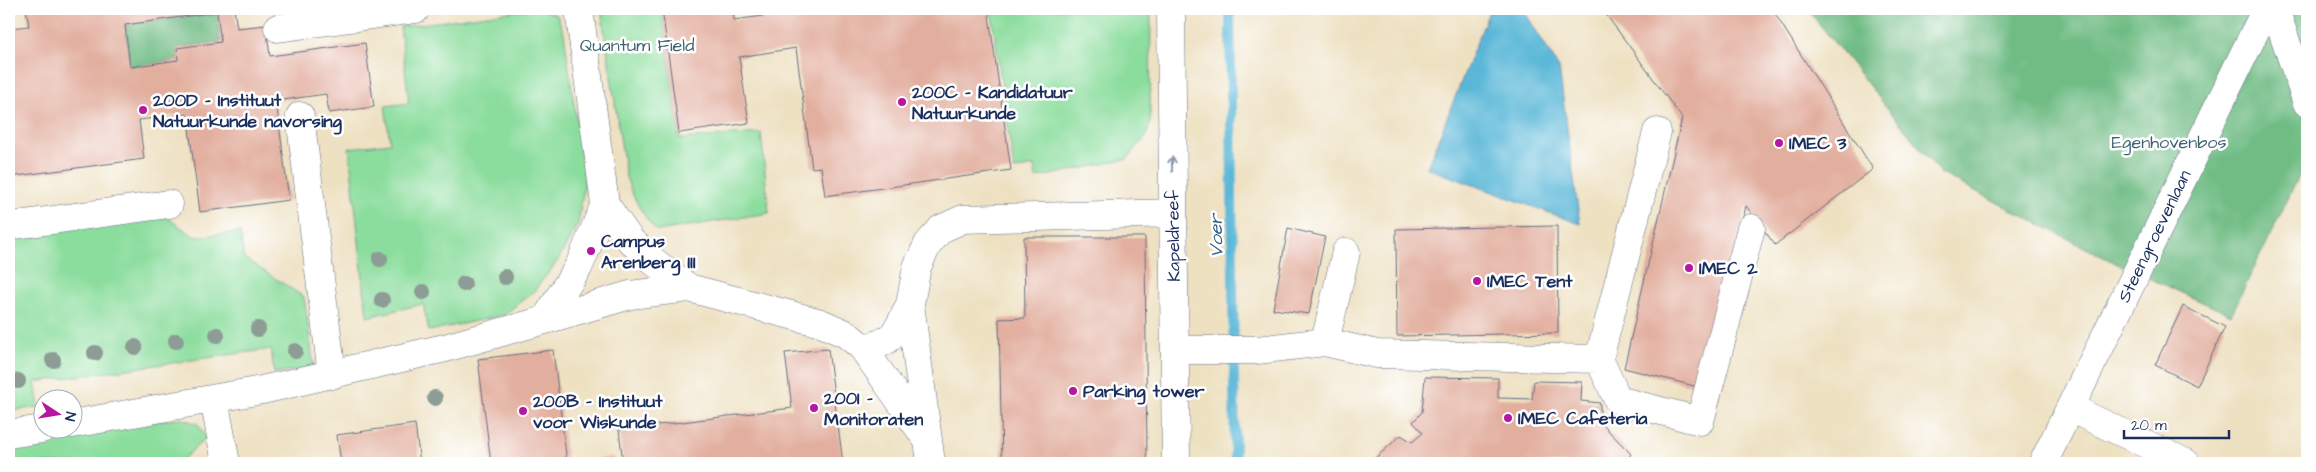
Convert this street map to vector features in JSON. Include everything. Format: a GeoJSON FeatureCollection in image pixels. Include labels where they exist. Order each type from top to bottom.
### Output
{"type":"FeatureCollection","features":[{"type":"Feature","properties":{"kind":"street"},"geometry":{"type":"LineString","coordinates":[[278,28],[416,9]]}},
{"type":"Feature","properties":{"kind":"street"},"geometry":{"type":"LineString","coordinates":[[579,9],[605,204],[630,240],[653,261],[689,288]]}},
{"type":"Feature","properties":{"kind":"street","name":"Kapeldreef"},"geometry":{"type":"LineString","coordinates":[[1171,9],[1176,463]]}},
{"type":"Feature","properties":{"kind":"street","name":"Steengroevenlaan"},"geometry":{"type":"LineString","coordinates":[[2043,463],[2266,9]]}},
{"type":"Feature","properties":{"kind":"street"},"geometry":{"type":"LineString","coordinates":[[2275,9],[2307,103]]}},
{"type":"Feature","properties":{"kind":"street"},"geometry":{"type":"LineString","coordinates":[[300,116],[332,375]]}},
{"type":"Feature","properties":{"kind":"street"},"geometry":{"type":"LineString","coordinates":[[1657,132],[1599,359],[1618,400],[1700,421],[1751,228]]}},
{"type":"Feature","properties":{"kind":"street"},"geometry":{"type":"LineString","coordinates":[[9,226],[169,204]]}},
{"type":"Feature","properties":{"kind":"street"},"geometry":{"type":"LineString","coordinates":[[545,320],[579,266],[605,204]]}},
{"type":"Feature","properties":{"kind":"street"},"geometry":{"type":"LineString","coordinates":[[862,348],[878,347],[897,332],[910,304],[917,267],[928,244],[941,229],[963,219],[1173,213]]}},
{"type":"Feature","properties":{"kind":"street"},"geometry":{"type":"LineString","coordinates":[[1325,342],[1346,252]]}},
{"type":"Feature","properties":{"kind":"street"},"geometry":{"type":"LineString","coordinates":[[82,422],[214,399],[332,375],[445,348],[630,295],[689,288],[821,323],[846,334],[862,348],[930,452]]}},
{"type":"Feature","properties":{"kind":"street"},"geometry":{"type":"LineString","coordinates":[[910,304],[930,452]]}},
{"type":"Feature","properties":{"kind":"street"},"geometry":{"type":"LineString","coordinates":[[1175,350],[1257,350],[1325,342],[1377,354],[1599,359]]}},
{"type":"Feature","properties":{"kind":"street"},"geometry":{"type":"LineString","coordinates":[[214,399],[226,463]]}},
{"type":"Feature","properties":{"kind":"street"},"geometry":{"type":"LineString","coordinates":[[2070,408],[2186,463]]}},
{"type":"Feature","properties":{"kind":"street"},"geometry":{"type":"LineString","coordinates":[[9,434],[32,431]]}},
{"type":"Feature","properties":{"kind":"green space"},"geometry":{"type":"Polygon","coordinates":[[[540,9],[557,15],[564,33],[585,180],[578,224],[557,262],[534,291],[504,315],[429,331],[423,304],[367,317],[349,148],[390,143],[385,106],[409,103],[400,27],[540,9]]]}},
{"type":"Feature","properties":{"kind":"green space","name":"Quantum Field"},"geometry":{"type":"Polygon","coordinates":[[[601,9],[662,9],[680,139],[761,133],[769,213],[657,231],[647,219],[638,206],[626,177],[601,9]]]}},
{"type":"Feature","properties":{"kind":"green space"},"geometry":{"type":"Polygon","coordinates":[[[991,9],[1151,9],[1150,122],[1146,137],[1127,159],[1036,178],[1034,166],[1014,170],[991,9]]]}},
{"type":"Feature","properties":{"kind":"green space","name":"Egenhovenbos"},"geometry":{"type":"Polygon","coordinates":[[[1807,9],[2307,9],[2307,160],[2231,315],[2115,263],[1940,173],[1807,9]]]}},
{"type":"Feature","properties":{"kind":"green space"},"geometry":{"type":"Polygon","coordinates":[[[217,12],[221,42],[177,48],[178,60],[130,67],[125,25],[217,12]]]}},
{"type":"Feature","properties":{"kind":"green space"},"geometry":{"type":"Polygon","coordinates":[[[162,214],[195,237],[240,232],[244,258],[304,297],[314,368],[274,373],[271,349],[35,382],[36,390],[32,390],[32,408],[9,411],[9,235],[162,214]]]}},
{"type":"Feature","properties":{"kind":"green space"},"geometry":{"type":"Polygon","coordinates":[[[180,418],[198,424],[206,438],[183,459],[182,463],[9,463],[9,442],[32,439],[82,440],[82,432],[180,418]]]}},
{"type":"Feature","properties":{"kind":"water"},"geometry":{"type":"Polygon","coordinates":[[[1490,9],[1523,9],[1559,68],[1580,224],[1427,168],[1490,9]]]}},
{"type":"Feature","properties":{"kind":"building","name":"200D - Instituut Natuurkunde navorsing"},"geometry":{"type":"Polygon","coordinates":[[[26,9],[234,9],[237,28],[266,25],[270,56],[365,43],[374,107],[329,113],[326,94],[276,101],[289,200],[200,212],[187,114],[139,120],[144,159],[9,177],[9,28],[29,26],[26,9]],[[217,12],[125,25],[130,67],[178,60],[177,48],[221,42],[217,12]]]}},
{"type":"Feature","properties":{"kind":"building","name":"200C - Kandidatuur Natuurkunde"},"geometry":{"type":"Polygon","coordinates":[[[662,9],[733,9],[734,20],[799,11],[799,9],[988,9],[1011,170],[825,196],[821,167],[812,168],[796,48],[739,57],[749,123],[679,133],[662,9]]]}},
{"type":"Feature","properties":{"kind":"building","name":"IMEC 3"},"geometry":{"type":"Polygon","coordinates":[[[1602,9],[1772,9],[1873,169],[1775,245],[1746,206],[1702,388],[1624,368],[1682,118],[1602,9]]]}},
{"type":"Feature","properties":{"kind":"building","name":"IMEC Tent"},"geometry":{"type":"Polygon","coordinates":[[[1557,226],[1558,333],[1397,336],[1396,229],[1557,226]]]}},
{"type":"Feature","properties":{"kind":"building"},"geometry":{"type":"Polygon","coordinates":[[[1288,228],[1325,237],[1309,314],[1273,309],[1288,228]]]}},
{"type":"Feature","properties":{"kind":"building","name":"Parking tower"},"geometry":{"type":"Polygon","coordinates":[[[1024,237],[1145,237],[1147,463],[1002,463],[999,319],[1025,318],[1024,237]]]}},
{"type":"Feature","properties":{"kind":"building"},"geometry":{"type":"Polygon","coordinates":[[[2183,306],[2225,327],[2197,386],[2155,365],[2183,306]]]}},
{"type":"Feature","properties":{"kind":"building","name":"200B - Instituut voor Wiskunde"},"geometry":{"type":"Polygon","coordinates":[[[828,349],[843,463],[623,463],[619,430],[792,408],[785,353],[828,349]]]}},
{"type":"Feature","properties":{"kind":"building","name":"200B - Instituut voor Wiskunde"},"geometry":{"type":"Polygon","coordinates":[[[553,350],[567,463],[491,463],[478,359],[553,350]]]}},
{"type":"Feature","properties":{"kind":"building","name":"IMEC Cafeteria"},"geometry":{"type":"Polygon","coordinates":[[[1425,377],[1498,378],[1498,398],[1532,399],[1534,381],[1582,382],[1581,401],[1600,403],[1600,422],[1631,454],[1624,463],[1370,463],[1401,435],[1412,442],[1423,433],[1413,422],[1422,412],[1425,377]]]}},
{"type":"Feature","properties":{"kind":"building"},"geometry":{"type":"Polygon","coordinates":[[[415,424],[420,463],[341,463],[337,435],[415,424]]]}},
{"type":"Feature","properties":{"kind":"building"},"geometry":{"type":"Polygon","coordinates":[[[613,457],[614,463],[586,463],[585,461],[613,457]]]}},
{"type":"Feature","properties":{"kind":"waterway","name":"Voer"},"geometry":{"type":"LineString","coordinates":[[1230,9],[1235,463]]}},
{"type":"Feature","properties":{"kind":"place","name":"200C - Kandidatuur Natuurkunde"},"geometry":{"type":"Point","coordinates":[902,102]}},
{"type":"Feature","properties":{"kind":"place","name":"200D - Instituut Natuurkunde navorsing"},"geometry":{"type":"Point","coordinates":[143,110]}},
{"type":"Feature","properties":{"kind":"place","name":"IMEC 3"},"geometry":{"type":"Point","coordinates":[1779,143]}},
{"type":"Feature","properties":{"kind":"place","name":"Campus Arenberg III"},"geometry":{"type":"Point","coordinates":[591,251]}},
{"type":"Feature","properties":{"kind":"place","name":"IMEC 2"},"geometry":{"type":"Point","coordinates":[1689,268]}},
{"type":"Feature","properties":{"kind":"place","name":"IMEC Tent"},"geometry":{"type":"Point","coordinates":[1477,281]}},
{"type":"Feature","properties":{"kind":"place","name":"Parking tower"},"geometry":{"type":"Point","coordinates":[1073,391]}},
{"type":"Feature","properties":{"kind":"place","name":"200I - Monitoraten"},"geometry":{"type":"Point","coordinates":[814,408]}},
{"type":"Feature","properties":{"kind":"place","name":"200B - Instituut voor Wiskunde"},"geometry":{"type":"Point","coordinates":[523,411]}},
{"type":"Feature","properties":{"kind":"place","name":"IMEC Cafeteria"},"geometry":{"type":"Point","coordinates":[1508,418]}}]}
